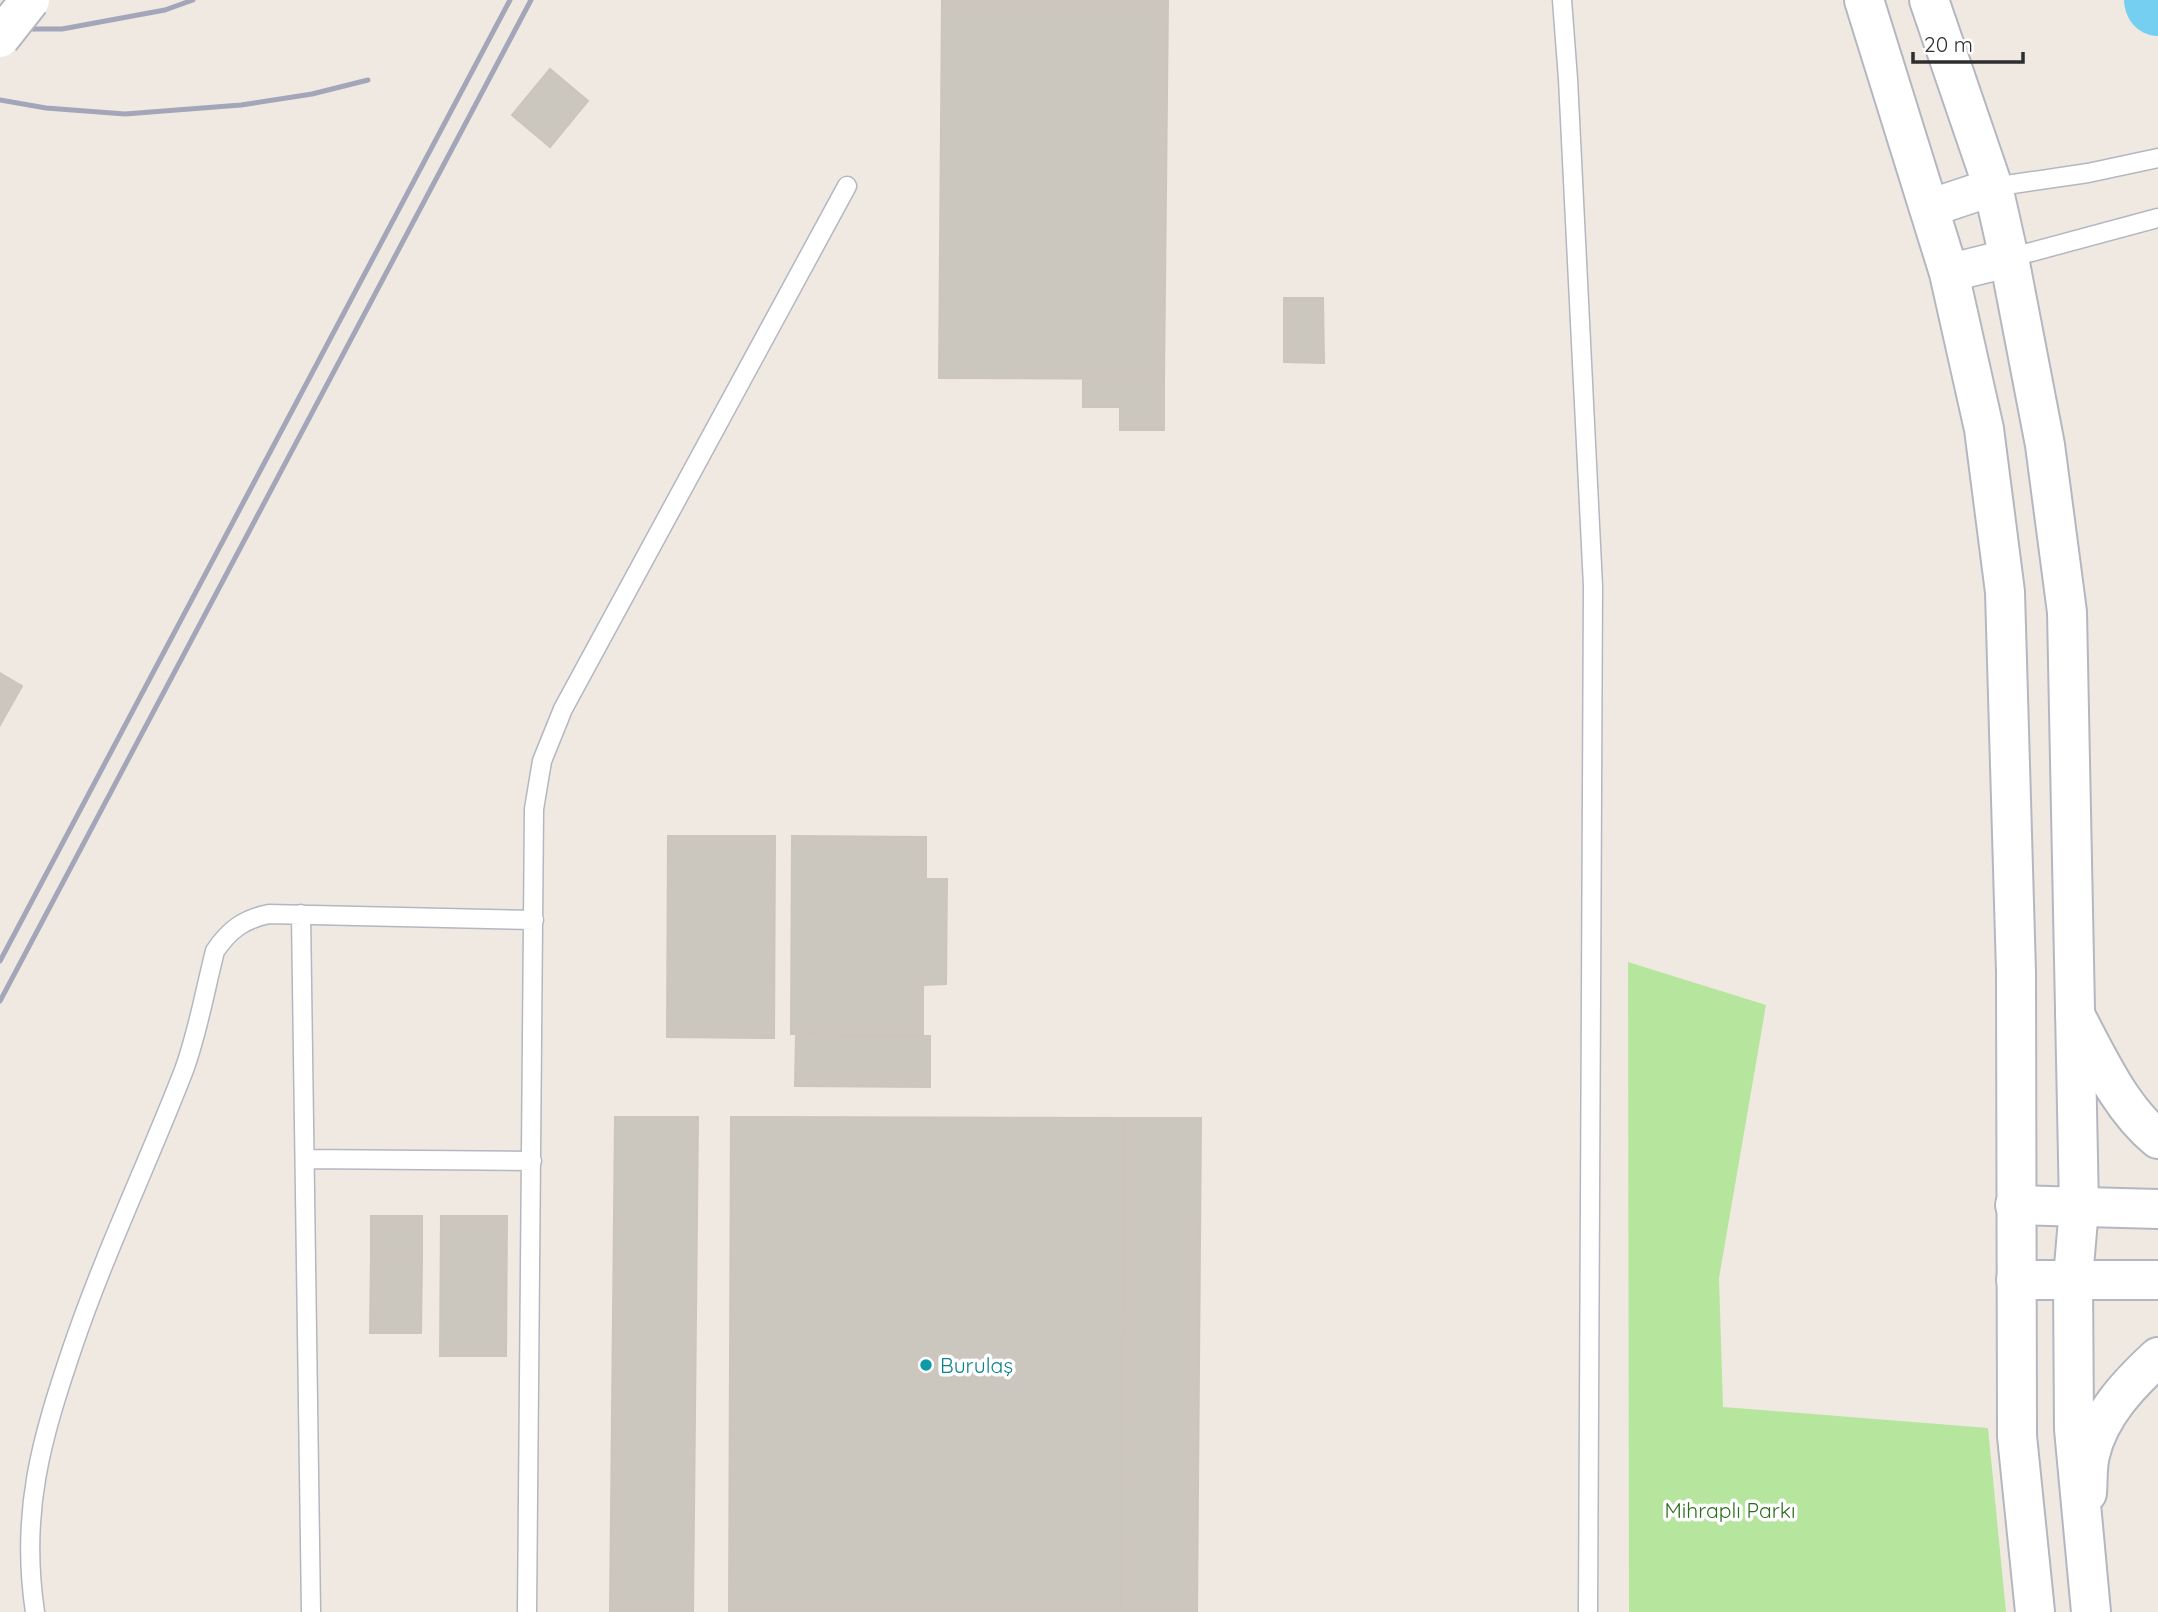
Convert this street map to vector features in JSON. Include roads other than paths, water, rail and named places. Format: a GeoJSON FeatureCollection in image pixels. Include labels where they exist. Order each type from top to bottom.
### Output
{"type":"FeatureCollection","features":[{"type":"Feature","properties":{"kind":"main road"},"geometry":{"type":"LineString","coordinates":[[0,38],[30,0]]}},
{"type":"Feature","properties":{"kind":"main road"},"geometry":{"type":"LineString","coordinates":[[1864,0],[1948,273],[1984,429],[2005,592],[2016,972],[2017,1436],[2035,1612]]}},
{"type":"Feature","properties":{"kind":"main road"},"geometry":{"type":"LineString","coordinates":[[1929,0],[1993,187],[2045,445],[2067,612],[2079,1208],[2073,1278],[2074,1429],[2091,1612]]}},
{"type":"Feature","properties":{"kind":"main road"},"geometry":{"type":"LineString","coordinates":[[2075,1015],[2111,1082],[2144,1128],[2158,1139]]}},
{"type":"Feature","properties":{"kind":"main road"},"geometry":{"type":"LineString","coordinates":[[2015,1205],[2158,1209]]}},
{"type":"Feature","properties":{"kind":"main road"},"geometry":{"type":"LineString","coordinates":[[2016,1280],[2158,1280]]}},
{"type":"Feature","properties":{"kind":"main road"},"geometry":{"type":"LineString","coordinates":[[2084,1537],[2090,1454],[2109,1411],[2158,1357]]}},
{"type":"Feature","properties":{"kind":"street"},"geometry":{"type":"LineString","coordinates":[[1930,208],[1993,187]]}},
{"type":"Feature","properties":{"kind":"street"},"geometry":{"type":"LineString","coordinates":[[1948,273],[2009,258]]}},
{"type":"Feature","properties":{"kind":"lane"},"geometry":{"type":"LineString","coordinates":[[1562,0],[1593,586],[1588,1612]]}},
{"type":"Feature","properties":{"kind":"lane"},"geometry":{"type":"LineString","coordinates":[[1993,187],[2088,173],[2158,158]]}},
{"type":"Feature","properties":{"kind":"lane"},"geometry":{"type":"LineString","coordinates":[[527,1612],[534,809],[542,761],[563,709],[847,186]]}},
{"type":"Feature","properties":{"kind":"lane"},"geometry":{"type":"LineString","coordinates":[[2009,258],[2158,218]]}},
{"type":"Feature","properties":{"kind":"lane"},"geometry":{"type":"LineString","coordinates":[[35,1612],[30,1549],[32,1504],[48,1418],[89,1300],[185,1067],[215,951],[225,937],[252,918],[269,914],[534,920]]}},
{"type":"Feature","properties":{"kind":"lane"},"geometry":{"type":"LineString","coordinates":[[301,915],[311,1612]]}},
{"type":"Feature","properties":{"kind":"lane"},"geometry":{"type":"LineString","coordinates":[[305,1159],[531,1161]]}},
{"type":"Feature","properties":{"kind":"railway"},"geometry":{"type":"LineString","coordinates":[[0,29],[62,29],[165,10],[193,0]]}},
{"type":"Feature","properties":{"kind":"railway"},"geometry":{"type":"LineString","coordinates":[[0,961],[510,0]]}},
{"type":"Feature","properties":{"kind":"railway"},"geometry":{"type":"LineString","coordinates":[[0,1001],[531,0]]}},
{"type":"Feature","properties":{"kind":"railway"},"geometry":{"type":"LineString","coordinates":[[0,100],[46,108],[125,114],[241,105],[312,94],[368,80]]}},
{"type":"Feature","properties":{"kind":"place","name":"Burulaş"},"geometry":{"type":"Point","coordinates":[926,1365]}},
{"type":"Feature","properties":{"kind":"park label","name":"Mihraplı Parkı"},"geometry":{"type":"Point","coordinates":[1730,1510]}}]}
